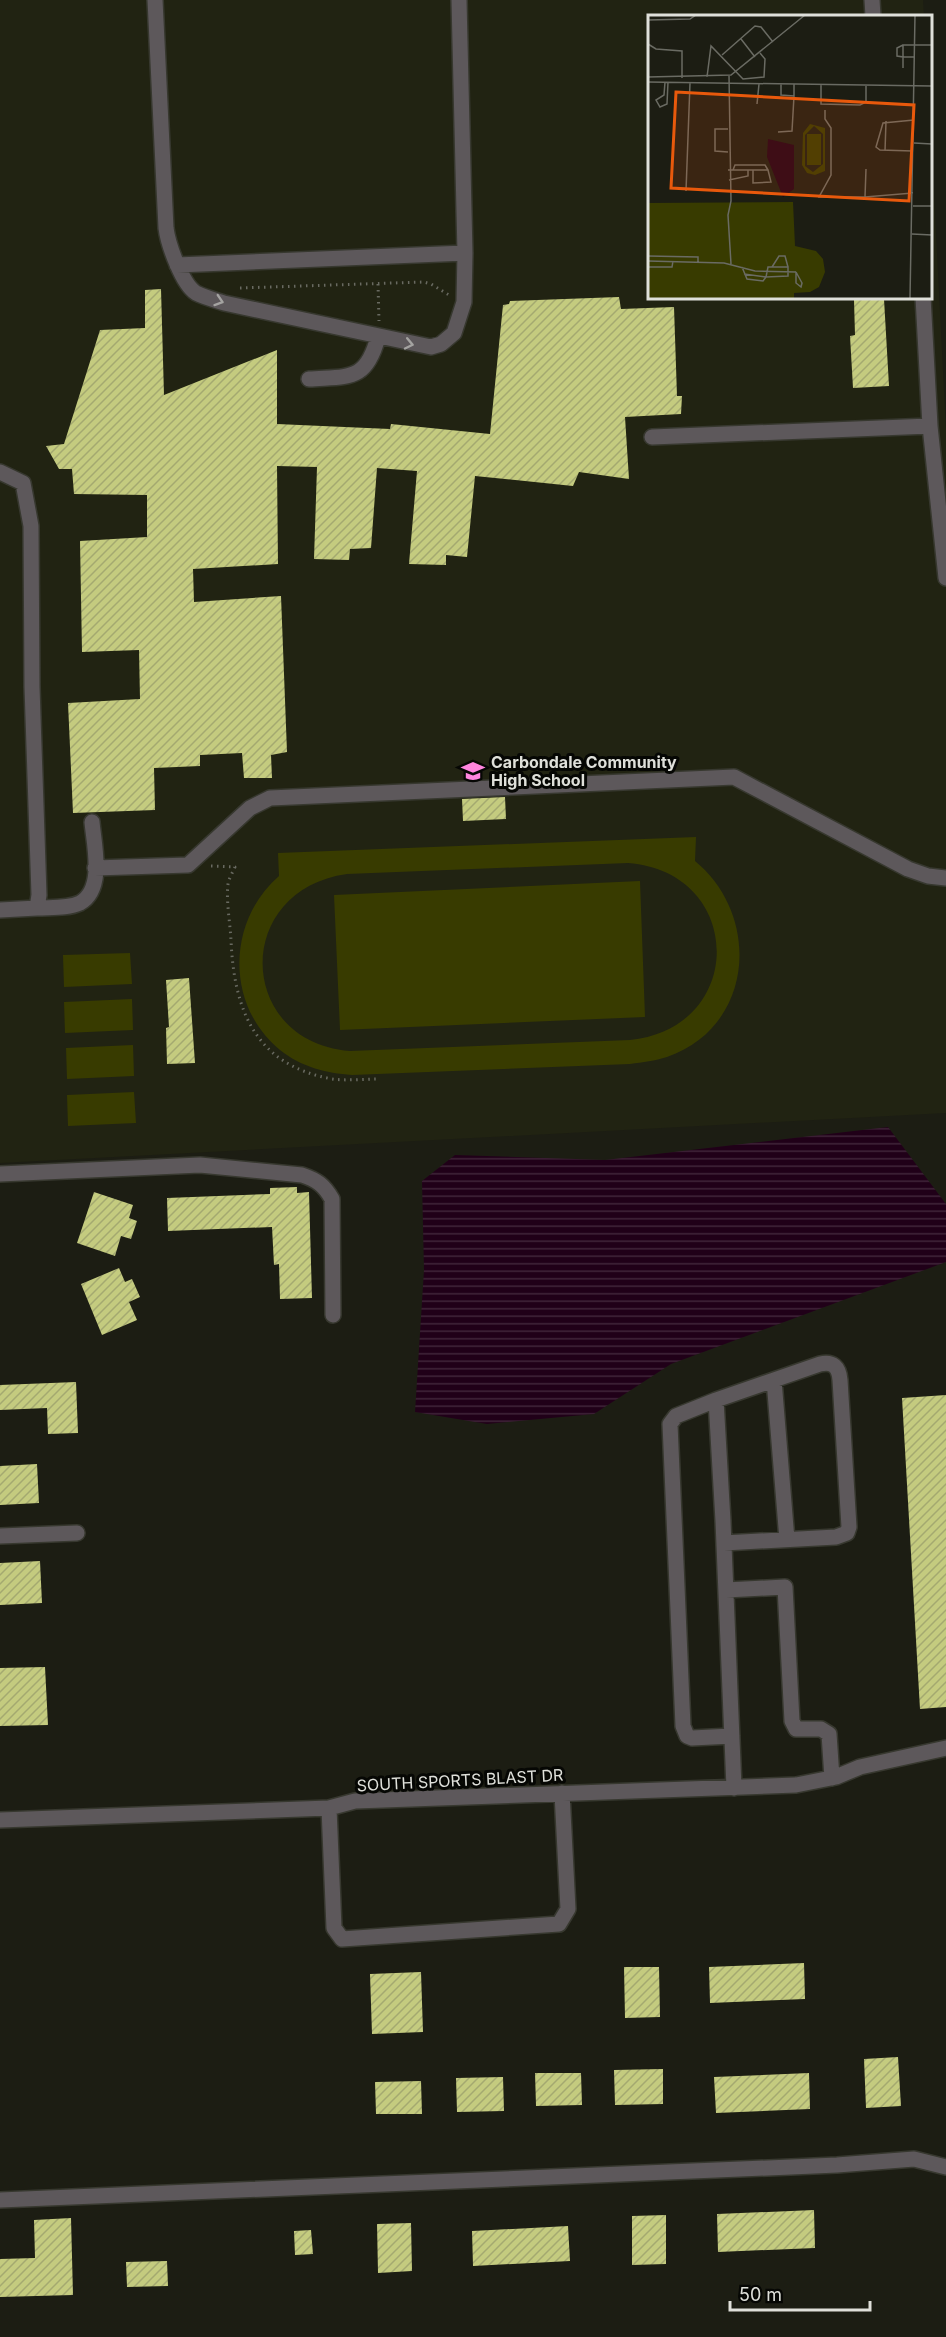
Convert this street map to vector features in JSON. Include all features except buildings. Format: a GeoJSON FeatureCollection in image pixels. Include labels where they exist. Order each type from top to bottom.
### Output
{"type":"FeatureCollection","features":[{"type":"Feature","properties":{"kind":"street"},"geometry":{"type":"LineString","coordinates":[[155,0],[168,243],[177,265],[194,292],[224,303],[379,331],[427,347],[435,346],[447,339],[458,325],[464,302],[465,253],[459,0]]}},
{"type":"Feature","properties":{"kind":"street"},"geometry":{"type":"LineString","coordinates":[[872,0],[873,15]]}},
{"type":"Feature","properties":{"kind":"street"},"geometry":{"type":"LineString","coordinates":[[177,265],[465,253]]}},
{"type":"Feature","properties":{"kind":"street"},"geometry":{"type":"LineString","coordinates":[[922,298],[930,426],[946,578]]}},
{"type":"Feature","properties":{"kind":"street"},"geometry":{"type":"LineString","coordinates":[[309,378],[352,375],[369,362],[379,331]]}},
{"type":"Feature","properties":{"kind":"street"},"geometry":{"type":"LineString","coordinates":[[652,437],[930,426]]}},
{"type":"Feature","properties":{"kind":"street"},"geometry":{"type":"LineString","coordinates":[[0,472],[23,483],[31,526],[32,687],[39,896],[37,908]]}},
{"type":"Feature","properties":{"kind":"street"},"geometry":{"type":"LineString","coordinates":[[95,868],[188,865],[250,808],[270,798],[734,777],[908,869],[928,876],[946,878]]}},
{"type":"Feature","properties":{"kind":"street"},"geometry":{"type":"LineString","coordinates":[[0,910],[67,906],[81,902],[93,890],[95,868],[92,822]]}},
{"type":"Feature","properties":{"kind":"street"},"geometry":{"type":"LineString","coordinates":[[0,1173],[200,1165],[302,1175],[317,1179],[332,1199],[333,1315]]}},
{"type":"Feature","properties":{"kind":"street"},"geometry":{"type":"LineString","coordinates":[[724,1543],[843,1536],[849,1527],[841,1388],[839,1370],[834,1365],[827,1362],[774,1380],[676,1416],[670,1424],[683,1726],[687,1736],[692,1738],[732,1736]]}},
{"type":"Feature","properties":{"kind":"street"},"geometry":{"type":"LineString","coordinates":[[774,1380],[787,1540]]}},
{"type":"Feature","properties":{"kind":"street"},"geometry":{"type":"LineString","coordinates":[[716,1401],[734,1788]]}},
{"type":"Feature","properties":{"kind":"street"},"geometry":{"type":"LineString","coordinates":[[0,1536],[76,1533]]}},
{"type":"Feature","properties":{"kind":"street"},"geometry":{"type":"LineString","coordinates":[[726,1590],[786,1587],[792,1721],[796,1729],[821,1729],[829,1734],[832,1778]]}},
{"type":"Feature","properties":{"kind":"street","name":"SOUTH SPORTS BLAST DR"},"geometry":{"type":"LineString","coordinates":[[0,1820],[329,1808],[355,1802],[796,1785],[832,1778],[860,1767],[946,1748]]}},
{"type":"Feature","properties":{"kind":"street"},"geometry":{"type":"LineString","coordinates":[[329,1808],[334,1928],[342,1939],[559,1924],[568,1909],[562,1793]]}},
{"type":"Feature","properties":{"kind":"street"},"geometry":{"type":"LineString","coordinates":[[0,2200],[837,2165],[914,2159],[946,2167]]}},
{"type":"Feature","properties":{"kind":"path"},"geometry":{"type":"LineString","coordinates":[[236,288],[424,282],[451,296]]}},
{"type":"Feature","properties":{"kind":"path"},"geometry":{"type":"LineString","coordinates":[[378,284],[379,331]]}},
{"type":"Feature","properties":{"kind":"path"},"geometry":{"type":"LineString","coordinates":[[235,867],[228,884],[233,974],[241,1006],[253,1030],[272,1052],[291,1066],[311,1074],[335,1080],[378,1079]]}},
{"type":"Feature","properties":{"kind":"shaded area","name":"Carbondale Community High School"},"geometry":{"type":"Polygon","coordinates":[[[0,0],[923,0],[924,15],[648,15],[648,298],[931,298],[931,135],[946,430],[946,1113],[0,1163],[0,0]]]}},
{"type":"Feature","properties":{"kind":"shaded area"},"geometry":{"type":"Polygon","coordinates":[[[696,837],[695,861],[717,884],[731,911],[739,939],[739,968],[732,996],[718,1021],[696,1042],[667,1057],[649,1061],[630,1064],[352,1075],[314,1068],[288,1056],[262,1031],[249,1010],[242,987],[239,963],[242,939],[249,916],[262,895],[279,876],[278,853],[696,837]],[[628,863],[347,874],[309,886],[283,907],[267,935],[263,965],[269,995],[285,1022],[312,1041],[350,1051],[630,1040],[668,1029],[696,1009],[712,981],[717,950],[711,920],[694,893],[666,873],[628,863]]]}},
{"type":"Feature","properties":{"kind":"shaded area"},"geometry":{"type":"Polygon","coordinates":[[[640,881],[645,1017],[340,1030],[334,895],[640,881]]]}},
{"type":"Feature","properties":{"kind":"shaded area"},"geometry":{"type":"Polygon","coordinates":[[[130,953],[132,984],[64,987],[63,955],[130,953]]]}},
{"type":"Feature","properties":{"kind":"shaded area"},"geometry":{"type":"Polygon","coordinates":[[[132,999],[133,1030],[65,1033],[64,1002],[132,999]]]}},
{"type":"Feature","properties":{"kind":"shaded area"},"geometry":{"type":"Polygon","coordinates":[[[133,1045],[134,1076],[67,1079],[66,1048],[133,1045]]]}},
{"type":"Feature","properties":{"kind":"shaded area"},"geometry":{"type":"Polygon","coordinates":[[[134,1092],[136,1123],[68,1126],[67,1095],[134,1092]]]}},
{"type":"Feature","properties":{"kind":"shaded area"},"geometry":{"type":"Polygon","coordinates":[[[888,1127],[946,1204],[946,1262],[671,1364],[594,1414],[487,1424],[415,1412],[424,1270],[422,1181],[455,1155],[605,1160],[888,1127]]]}},
{"type":"Feature","properties":{"kind":"place","name":"Carbondale Community High School"},"geometry":{"type":"Point","coordinates":[473,771]}}]}
